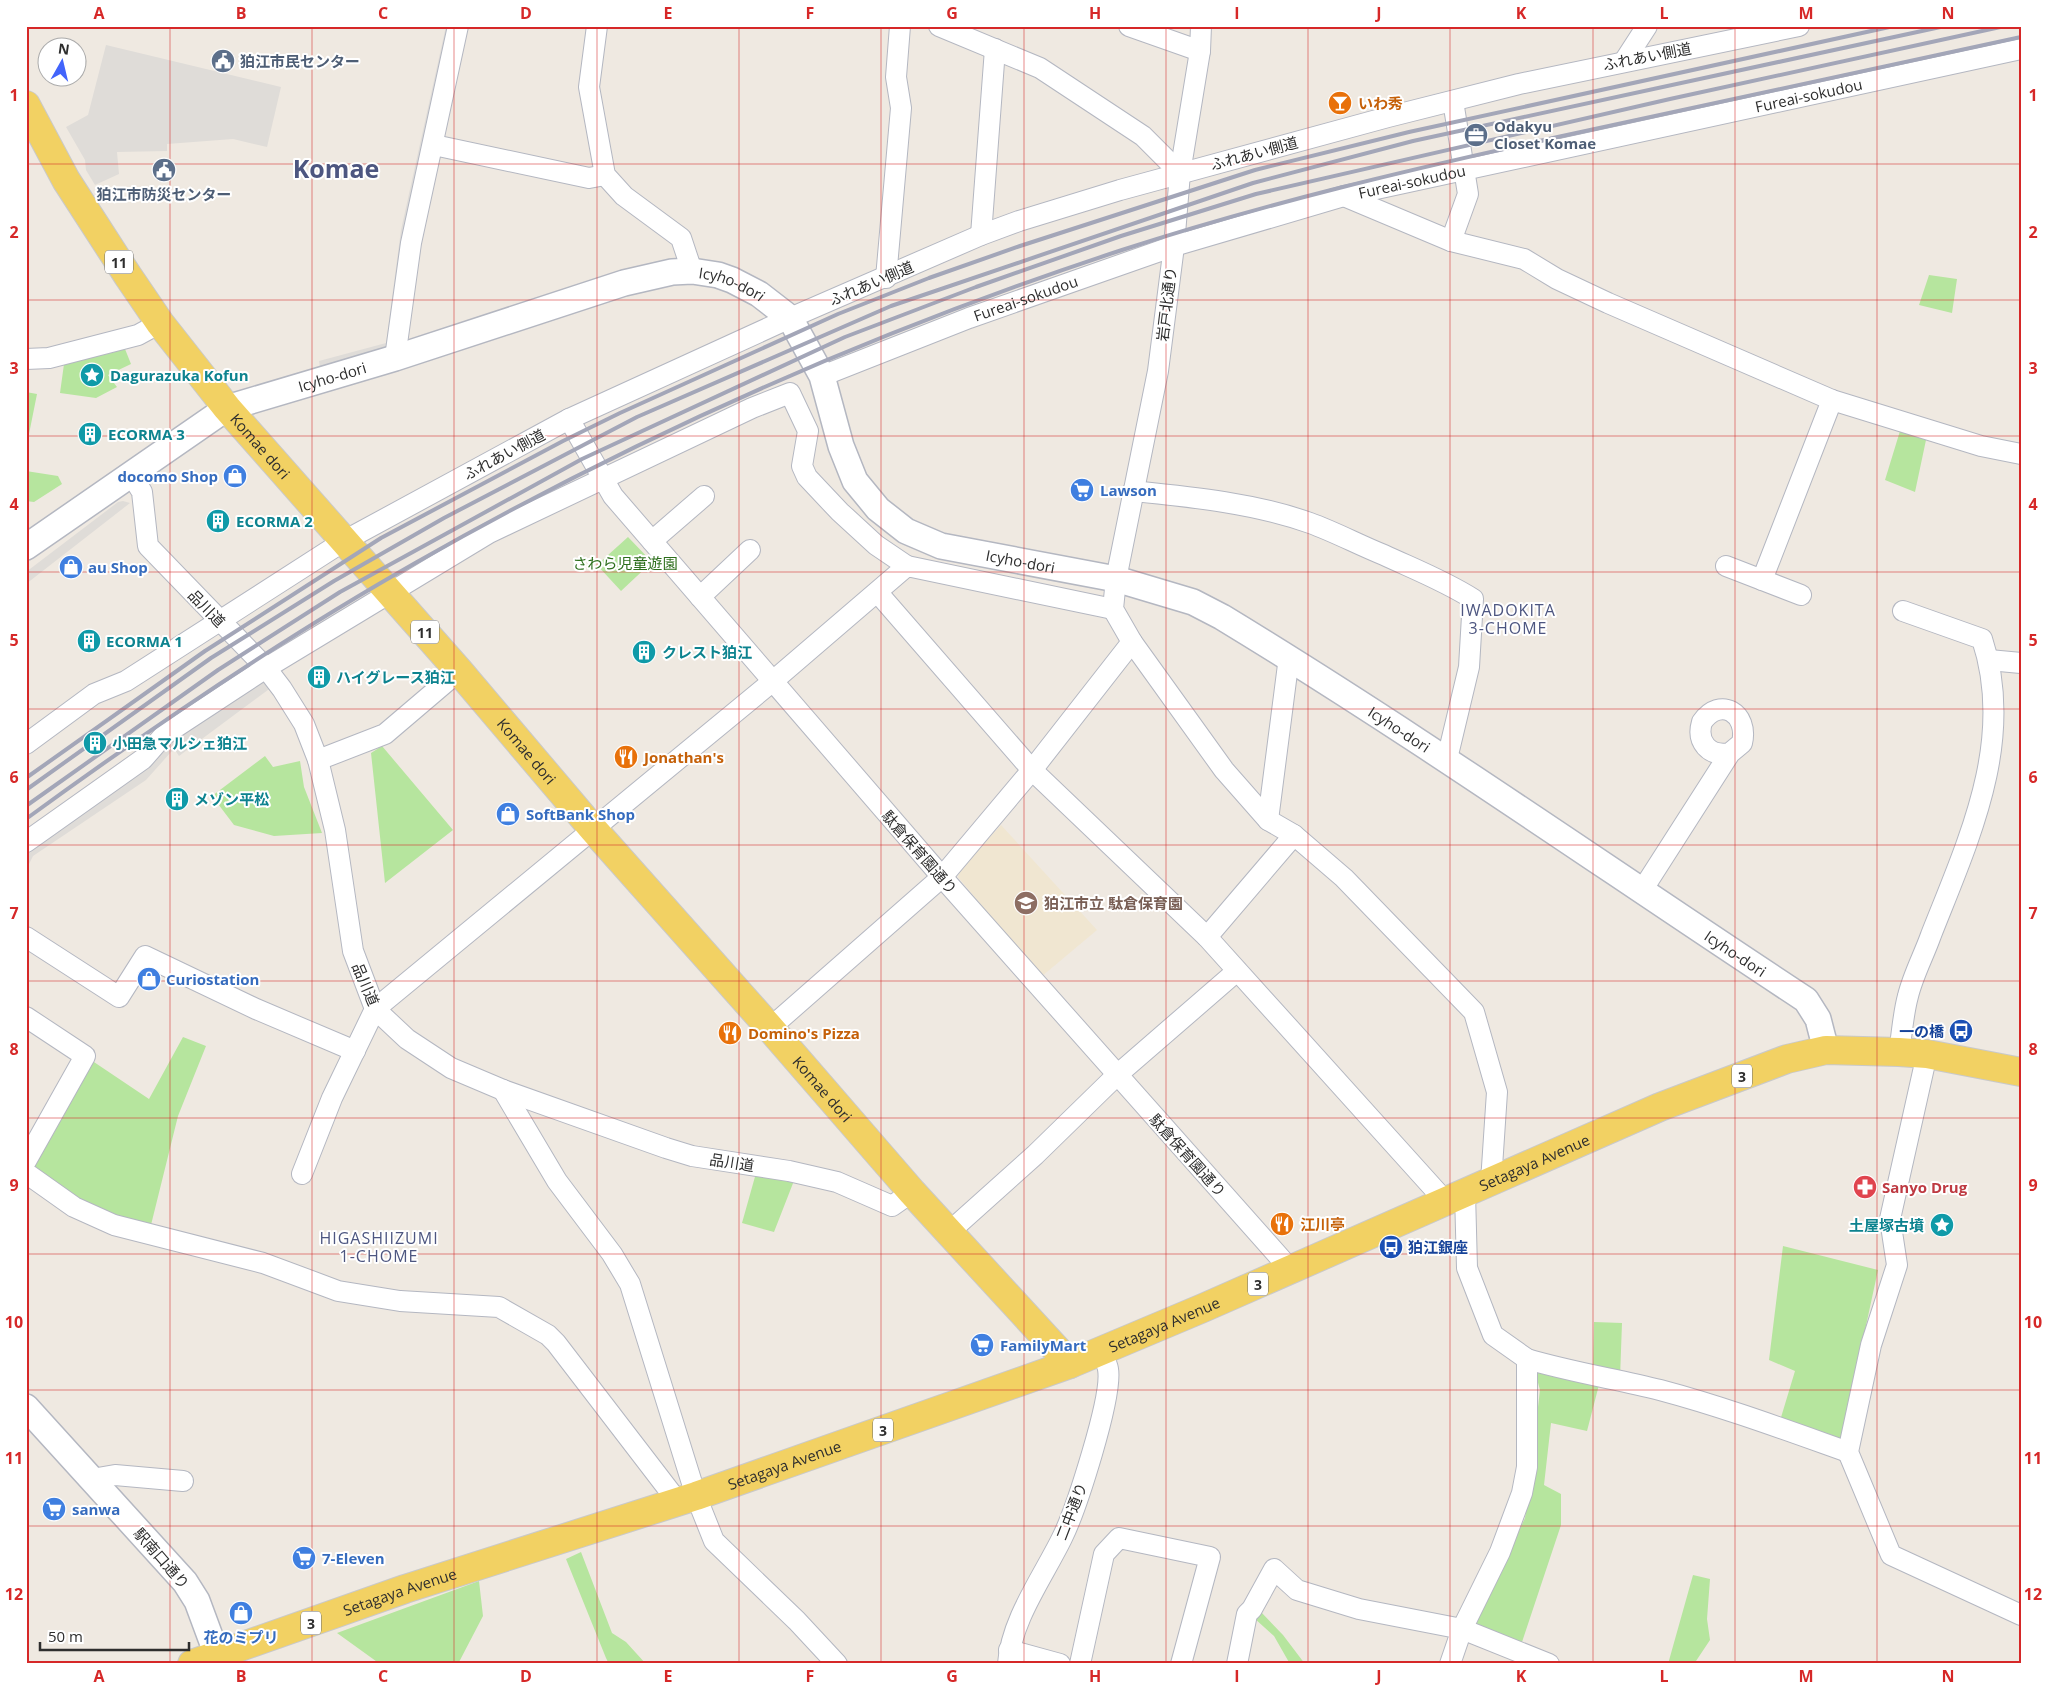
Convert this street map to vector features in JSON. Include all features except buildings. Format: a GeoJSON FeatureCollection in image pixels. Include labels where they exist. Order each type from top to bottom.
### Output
{"type":"FeatureCollection","features":[{"type":"Feature","properties":{"kind":"main road","name":"Komae dori"},"geometry":{"type":"LineString","coordinates":[[26,105],[66,180],[160,323],[227,408],[459,671],[593,828],[948,1233],[1070,1364]]}},
{"type":"Feature","properties":{"kind":"main road","name":"Setagaya Avenue"},"geometry":{"type":"LineString","coordinates":[[204,1659],[405,1589],[687,1499],[1070,1364],[1291,1270],[1660,1107],[1779,1062],[1826,1050],[1927,1054]]}},
{"type":"Feature","properties":{"kind":"main road","name":"3"},"geometry":{"type":"LineString","coordinates":[[1927,1054],[2021,1072]]}},
{"type":"Feature","properties":{"kind":"street"},"geometry":{"type":"LineString","coordinates":[[395,358],[410,243],[434,145],[458,26]]}},
{"type":"Feature","properties":{"kind":"street"},"geometry":{"type":"LineString","coordinates":[[597,26],[589,87],[605,175],[624,196],[681,238],[692,270]]}},
{"type":"Feature","properties":{"kind":"street"},"geometry":{"type":"LineString","coordinates":[[886,278],[900,108],[896,77],[900,26]]}},
{"type":"Feature","properties":{"kind":"street"},"geometry":{"type":"LineString","coordinates":[[939,26],[1040,68],[1143,136],[1180,173]]}},
{"type":"Feature","properties":{"kind":"street"},"geometry":{"type":"LineString","coordinates":[[1129,26],[1200,51]]}},
{"type":"Feature","properties":{"kind":"street","name":"岩戸北通り"},"geometry":{"type":"LineString","coordinates":[[1113,609],[1116,580],[1158,371],[1174,246],[1180,173],[1200,51],[1201,26]]}},
{"type":"Feature","properties":{"kind":"street"},"geometry":{"type":"LineString","coordinates":[[1625,60],[1647,26]]}},
{"type":"Feature","properties":{"kind":"street","name":"ふれあい側道"},"geometry":{"type":"LineString","coordinates":[[26,744],[94,694],[126,681],[344,541],[569,419],[790,318],[886,278],[981,235],[1020,221],[1180,173],[1453,101],[1625,60],[1799,26]]}},
{"type":"Feature","properties":{"kind":"street"},"geometry":{"type":"LineString","coordinates":[[981,235],[995,49]]}},
{"type":"Feature","properties":{"kind":"street","name":"Fureai-sokudou"},"geometry":{"type":"LineString","coordinates":[[822,376],[968,318],[1174,246],[1344,196],[2021,49]]}},
{"type":"Feature","properties":{"kind":"street"},"geometry":{"type":"LineString","coordinates":[[1451,241],[1468,194],[1453,101]]}},
{"type":"Feature","properties":{"kind":"street"},"geometry":{"type":"LineString","coordinates":[[434,145],[589,178],[605,175]]}},
{"type":"Feature","properties":{"kind":"street"},"geometry":{"type":"LineString","coordinates":[[1344,196],[1451,241],[1524,259],[1556,279],[1599,299],[1832,400],[1981,446],[2021,454]]}},
{"type":"Feature","properties":{"kind":"street","name":"Icyho-dori"},"geometry":{"type":"LineString","coordinates":[[26,547],[227,408],[395,358],[624,283],[672,272],[692,270],[718,274],[759,294],[790,318],[822,376],[847,465],[865,495],[891,520],[906,531],[941,546],[1116,580],[1193,602],[1289,657],[1447,758],[1641,892],[1806,1000],[1818,1019],[1826,1050]]}},
{"type":"Feature","properties":{"kind":"street"},"geometry":{"type":"LineString","coordinates":[[26,359],[49,358],[138,335],[160,323]]}},
{"type":"Feature","properties":{"kind":"street"},"geometry":{"type":"LineString","coordinates":[[26,842],[143,759],[164,735],[266,668],[489,533],[752,408],[790,394],[808,431],[802,466],[806,477],[876,546],[907,566],[1113,609],[1132,642],[1224,770],[1268,820],[1294,835],[1344,878],[1474,1012],[1497,1092],[1491,1182]]}},
{"type":"Feature","properties":{"kind":"street"},"geometry":{"type":"LineString","coordinates":[[1762,580],[1832,400]]}},
{"type":"Feature","properties":{"kind":"street","name":"駄倉保育園通り"},"geometry":{"type":"LineString","coordinates":[[569,419],[613,496],[942,877],[1291,1270]]}},
{"type":"Feature","properties":{"kind":"street","name":"品川道"},"geometry":{"type":"LineString","coordinates":[[131,474],[142,492],[148,546],[219,622],[266,668],[304,724],[318,760],[334,830],[353,951],[376,1009],[407,1039],[452,1068],[503,1090],[692,1156],[789,1171],[837,1182],[892,1206],[912,1192]]}},
{"type":"Feature","properties":{"kind":"street"},"geometry":{"type":"LineString","coordinates":[[1133,491],[1194,498],[1251,508],[1310,523],[1424,573],[1473,599],[1468,667],[1447,758]]}},
{"type":"Feature","properties":{"kind":"street"},"geometry":{"type":"LineString","coordinates":[[652,541],[704,496]]}},
{"type":"Feature","properties":{"kind":"street"},"geometry":{"type":"LineString","coordinates":[[700,596],[750,550]]}},
{"type":"Feature","properties":{"kind":"street"},"geometry":{"type":"LineString","coordinates":[[302,1174],[332,1098],[376,1009],[593,828],[773,682],[907,566]]}},
{"type":"Feature","properties":{"kind":"street"},"geometry":{"type":"LineString","coordinates":[[1726,566],[1801,595]]}},
{"type":"Feature","properties":{"kind":"street"},"geometry":{"type":"LineString","coordinates":[[878,593],[1032,770],[1207,937],[1237,971],[1456,1198],[1467,1268],[1493,1335],[1527,1359],[1555,1368],[1660,1390],[1740,1413],[1848,1452]]}},
{"type":"Feature","properties":{"kind":"street"},"geometry":{"type":"LineString","coordinates":[[1899,1052],[1908,995],[1978,817],[1991,760],[1992,705],[1989,660],[1982,639],[1902,611]]}},
{"type":"Feature","properties":{"kind":"street"},"geometry":{"type":"LineString","coordinates":[[770,1028],[942,877],[1032,770],[1132,642]]}},
{"type":"Feature","properties":{"kind":"street"},"geometry":{"type":"LineString","coordinates":[[1268,820],[1289,657]]}},
{"type":"Feature","properties":{"kind":"street"},"geometry":{"type":"LineString","coordinates":[[1989,660],[2021,663]]}},
{"type":"Feature","properties":{"kind":"street"},"geometry":{"type":"LineString","coordinates":[[318,760],[385,734],[459,671]]}},
{"type":"Feature","properties":{"kind":"street"},"geometry":{"type":"LineString","coordinates":[[1641,892],[1730,753]]}},
{"type":"Feature","properties":{"kind":"street"},"geometry":{"type":"LineString","coordinates":[[1207,937],[1294,835]]}},
{"type":"Feature","properties":{"kind":"street"},"geometry":{"type":"LineString","coordinates":[[26,937],[119,997],[145,956],[256,1009],[355,1051]]}},
{"type":"Feature","properties":{"kind":"street"},"geometry":{"type":"LineString","coordinates":[[948,1233],[1036,1155],[1117,1075],[1237,971]]}},
{"type":"Feature","properties":{"kind":"street"},"geometry":{"type":"LineString","coordinates":[[26,1017],[86,1056],[26,1161]]}},
{"type":"Feature","properties":{"kind":"street"},"geometry":{"type":"LineString","coordinates":[[1927,1054],[1890,1219],[1897,1265],[1871,1345],[1848,1452],[1891,1555],[2021,1615]]}},
{"type":"Feature","properties":{"kind":"street"},"geometry":{"type":"LineString","coordinates":[[503,1090],[557,1181],[612,1254],[630,1284],[687,1499]]}},
{"type":"Feature","properties":{"kind":"street"},"geometry":{"type":"LineString","coordinates":[[26,1173],[74,1208],[114,1225],[263,1263],[338,1291],[400,1301],[499,1307],[548,1335],[687,1499],[714,1541],[797,1621],[837,1664]]}},
{"type":"Feature","properties":{"kind":"street","name":"二中通り"},"geometry":{"type":"LineString","coordinates":[[1008,1657],[1034,1588],[1062,1538],[1084,1479],[1108,1386],[1108,1369],[1101,1351]]}},
{"type":"Feature","properties":{"kind":"street"},"geometry":{"type":"LineString","coordinates":[[1450,1664],[1462,1629],[1500,1552],[1522,1494],[1527,1468],[1527,1359]]}},
{"type":"Feature","properties":{"kind":"street","name":"駅南口通り"},"geometry":{"type":"LineString","coordinates":[[26,1407],[185,1582],[197,1601],[204,1659]]}},
{"type":"Feature","properties":{"kind":"street"},"geometry":{"type":"LineString","coordinates":[[92,1479],[115,1475],[183,1481]]}},
{"type":"Feature","properties":{"kind":"street"},"geometry":{"type":"LineString","coordinates":[[1080,1664],[1104,1554],[1120,1538],[1210,1557],[1181,1664]]}},
{"type":"Feature","properties":{"kind":"street"},"geometry":{"type":"LineString","coordinates":[[1237,1664],[1248,1614],[1274,1569],[1297,1590],[1359,1609],[1462,1629],[1549,1664]]}},
{"type":"Feature","properties":{"kind":"street"},"geometry":{"type":"LineString","coordinates":[[1008,1657],[1060,1664]]}},
{"type":"Feature","properties":{"kind":"shaded area"},"geometry":{"type":"Polygon","coordinates":[[[446,26],[458,26],[395,358],[322,379],[319,361],[386,343],[401,230],[446,26]]]}},
{"type":"Feature","properties":{"kind":"shaded area"},"geometry":{"type":"Polygon","coordinates":[[[106,45],[281,87],[267,147],[233,139],[167,144],[167,151],[117,152],[119,174],[95,185],[86,170],[85,160],[66,127],[88,115],[106,45]]]}},
{"type":"Feature","properties":{"kind":"shaded area"},"geometry":{"type":"Polygon","coordinates":[[[118,502],[130,503],[26,584],[26,572],[118,502]]]}},
{"type":"Feature","properties":{"kind":"shaded area"},"geometry":{"type":"Polygon","coordinates":[[[259,680],[268,681],[272,687],[179,756],[175,750],[171,752],[146,780],[33,856],[26,870],[26,850],[167,741],[259,680]]]}},
{"type":"Feature","properties":{"kind":"shaded area","name":"狛江市立 駄倉保育園"},"geometry":{"type":"Polygon","coordinates":[[[1001,825],[1097,930],[1041,977],[958,877],[961,869],[1001,825]]]}},
{"type":"Feature","properties":{"kind":"green space"},"geometry":{"type":"Polygon","coordinates":[[[1929,275],[1957,279],[1952,313],[1919,305],[1929,275]]]}},
{"type":"Feature","properties":{"kind":"green space"},"geometry":{"type":"Polygon","coordinates":[[[125,349],[131,364],[108,375],[117,387],[96,398],[60,393],[64,364],[125,349]]]}},
{"type":"Feature","properties":{"kind":"green space"},"geometry":{"type":"Polygon","coordinates":[[[26,392],[37,394],[26,449],[26,392]]]}},
{"type":"Feature","properties":{"kind":"green space"},"geometry":{"type":"Polygon","coordinates":[[[1900,431],[1926,440],[1915,492],[1885,480],[1900,431]]]}},
{"type":"Feature","properties":{"kind":"green space"},"geometry":{"type":"Polygon","coordinates":[[[26,471],[58,476],[62,484],[34,502],[26,501],[26,471]]]}},
{"type":"Feature","properties":{"kind":"green space","name":"さわら児童遊園"},"geometry":{"type":"Polygon","coordinates":[[[628,537],[652,562],[621,591],[597,565],[628,537]]]}},
{"type":"Feature","properties":{"kind":"green space"},"geometry":{"type":"Polygon","coordinates":[[[382,746],[453,830],[385,883],[371,753],[382,746]]]}},
{"type":"Feature","properties":{"kind":"green space"},"geometry":{"type":"Polygon","coordinates":[[[265,756],[273,767],[300,761],[304,787],[322,833],[274,836],[234,825],[212,796],[265,756]]]}},
{"type":"Feature","properties":{"kind":"green space"},"geometry":{"type":"Polygon","coordinates":[[[183,1037],[206,1046],[178,1116],[149,1233],[114,1225],[26,1161],[85,1056],[149,1099],[183,1037]]]}},
{"type":"Feature","properties":{"kind":"green space"},"geometry":{"type":"Polygon","coordinates":[[[758,1166],[797,1173],[774,1232],[742,1223],[758,1166]]]}},
{"type":"Feature","properties":{"kind":"green space"},"geometry":{"type":"Polygon","coordinates":[[[1783,1246],[1878,1270],[1840,1446],[1779,1424],[1795,1371],[1769,1360],[1783,1246]]]}},
{"type":"Feature","properties":{"kind":"green space"},"geometry":{"type":"Polygon","coordinates":[[[1594,1322],[1622,1323],[1620,1378],[1593,1367],[1594,1322]]]}},
{"type":"Feature","properties":{"kind":"green space"},"geometry":{"type":"Polygon","coordinates":[[[1534,1368],[1600,1381],[1587,1431],[1551,1423],[1544,1485],[1561,1494],[1561,1525],[1522,1642],[1471,1624],[1500,1571],[1525,1518],[1540,1390],[1534,1368]]]}},
{"type":"Feature","properties":{"kind":"green space"},"geometry":{"type":"Polygon","coordinates":[[[581,1552],[612,1633],[626,1642],[646,1664],[609,1664],[566,1559],[581,1552]]]}},
{"type":"Feature","properties":{"kind":"green space"},"geometry":{"type":"Polygon","coordinates":[[[1693,1575],[1710,1579],[1707,1619],[1710,1640],[1694,1664],[1668,1664],[1693,1575]]]}},
{"type":"Feature","properties":{"kind":"green space"},"geometry":{"type":"Polygon","coordinates":[[[479,1581],[483,1616],[458,1664],[380,1664],[337,1633],[479,1581]]]}},
{"type":"Feature","properties":{"kind":"green space"},"geometry":{"type":"Polygon","coordinates":[[[1260,1611],[1283,1635],[1305,1664],[1290,1664],[1274,1636],[1254,1618],[1260,1611]]]}},
{"type":"Feature","properties":{"kind":"railway"},"geometry":{"type":"LineString","coordinates":[[26,778],[205,651],[381,538],[563,441],[620,413],[838,314],[929,278],[1020,246],[1255,170],[1409,132],[1894,26]]}},
{"type":"Feature","properties":{"kind":"railway"},"geometry":{"type":"LineString","coordinates":[[26,790],[211,658],[334,581],[444,518],[637,417],[891,306],[1253,183],[1413,141],[1945,26]]}},
{"type":"Feature","properties":{"kind":"railway"},"geometry":{"type":"LineString","coordinates":[[26,806],[218,670],[340,592],[582,459],[845,337],[976,287],[1121,236],[1256,194],[1670,99],[2005,26]]}},
{"type":"Feature","properties":{"kind":"railway"},"geometry":{"type":"LineString","coordinates":[[26,819],[121,751],[267,653],[366,591],[501,515],[587,471],[762,388],[940,315],[1031,281],[1175,233],[1336,189],[1612,125],[2021,37]]}},
{"type":"Feature","properties":{"kind":"place","name":"狛江市民センター"},"geometry":{"type":"Point","coordinates":[223,61]}},
{"type":"Feature","properties":{"kind":"place","name":"いわ秀"},"geometry":{"type":"Point","coordinates":[1340,103]}},
{"type":"Feature","properties":{"kind":"place","name":"Odakyu Closet Komae"},"geometry":{"type":"Point","coordinates":[1476,135]}},
{"type":"Feature","properties":{"kind":"place","name":"狛江市防災センター"},"geometry":{"type":"Point","coordinates":[164,170]}},
{"type":"Feature","properties":{"kind":"place","name":"Dagurazuka Kofun"},"geometry":{"type":"Point","coordinates":[92,375]}},
{"type":"Feature","properties":{"kind":"place","name":"ECORMA 3"},"geometry":{"type":"Point","coordinates":[90,434]}},
{"type":"Feature","properties":{"kind":"place","name":"docomo Shop"},"geometry":{"type":"Point","coordinates":[235,476]}},
{"type":"Feature","properties":{"kind":"place","name":"Lawson"},"geometry":{"type":"Point","coordinates":[1082,490]}},
{"type":"Feature","properties":{"kind":"place","name":"ECORMA 2"},"geometry":{"type":"Point","coordinates":[218,521]}},
{"type":"Feature","properties":{"kind":"place","name":"au Shop"},"geometry":{"type":"Point","coordinates":[71,567]}},
{"type":"Feature","properties":{"kind":"place","name":"ECORMA 1"},"geometry":{"type":"Point","coordinates":[89,641]}},
{"type":"Feature","properties":{"kind":"place","name":"クレスト狛江"},"geometry":{"type":"Point","coordinates":[644,652]}},
{"type":"Feature","properties":{"kind":"place","name":"ハイグレース狛江"},"geometry":{"type":"Point","coordinates":[319,677]}},
{"type":"Feature","properties":{"kind":"place","name":"小田急マルシェ狛江"},"geometry":{"type":"Point","coordinates":[95,743]}},
{"type":"Feature","properties":{"kind":"place","name":"Jonathan's"},"geometry":{"type":"Point","coordinates":[626,757]}},
{"type":"Feature","properties":{"kind":"place","name":"メゾン平松"},"geometry":{"type":"Point","coordinates":[177,799]}},
{"type":"Feature","properties":{"kind":"place","name":"SoftBank Shop"},"geometry":{"type":"Point","coordinates":[508,814]}},
{"type":"Feature","properties":{"kind":"place","name":"狛江市立 駄倉保育園"},"geometry":{"type":"Point","coordinates":[1026,903]}},
{"type":"Feature","properties":{"kind":"place","name":"Curiostation"},"geometry":{"type":"Point","coordinates":[149,979]}},
{"type":"Feature","properties":{"kind":"place","name":"一の橋"},"geometry":{"type":"Point","coordinates":[1961,1031]}},
{"type":"Feature","properties":{"kind":"place","name":"Domino's Pizza"},"geometry":{"type":"Point","coordinates":[730,1033]}},
{"type":"Feature","properties":{"kind":"place","name":"Sanyo Drug"},"geometry":{"type":"Point","coordinates":[1865,1187]}},
{"type":"Feature","properties":{"kind":"place","name":"江川亭"},"geometry":{"type":"Point","coordinates":[1282,1224]}},
{"type":"Feature","properties":{"kind":"place","name":"土屋塚古墳"},"geometry":{"type":"Point","coordinates":[1942,1225]}},
{"type":"Feature","properties":{"kind":"place","name":"狛江銀座"},"geometry":{"type":"Point","coordinates":[1391,1247]}},
{"type":"Feature","properties":{"kind":"place","name":"FamilyMart"},"geometry":{"type":"Point","coordinates":[982,1345]}},
{"type":"Feature","properties":{"kind":"place","name":"sanwa"},"geometry":{"type":"Point","coordinates":[54,1509]}},
{"type":"Feature","properties":{"kind":"place","name":"7-Eleven"},"geometry":{"type":"Point","coordinates":[304,1558]}},
{"type":"Feature","properties":{"kind":"place","name":"花のミプリ"},"geometry":{"type":"Point","coordinates":[241,1613]}},
{"type":"Feature","properties":{"kind":"district","name":"Komae"},"geometry":{"type":"Point","coordinates":[336,168]}},
{"type":"Feature","properties":{"kind":"district","name":"IWADOKITA 3-CHOME"},"geometry":{"type":"Point","coordinates":[1508,619]}},
{"type":"Feature","properties":{"kind":"district","name":"HIGASHIIZUMI 1-CHOME"},"geometry":{"type":"Point","coordinates":[379,1247]}}]}
